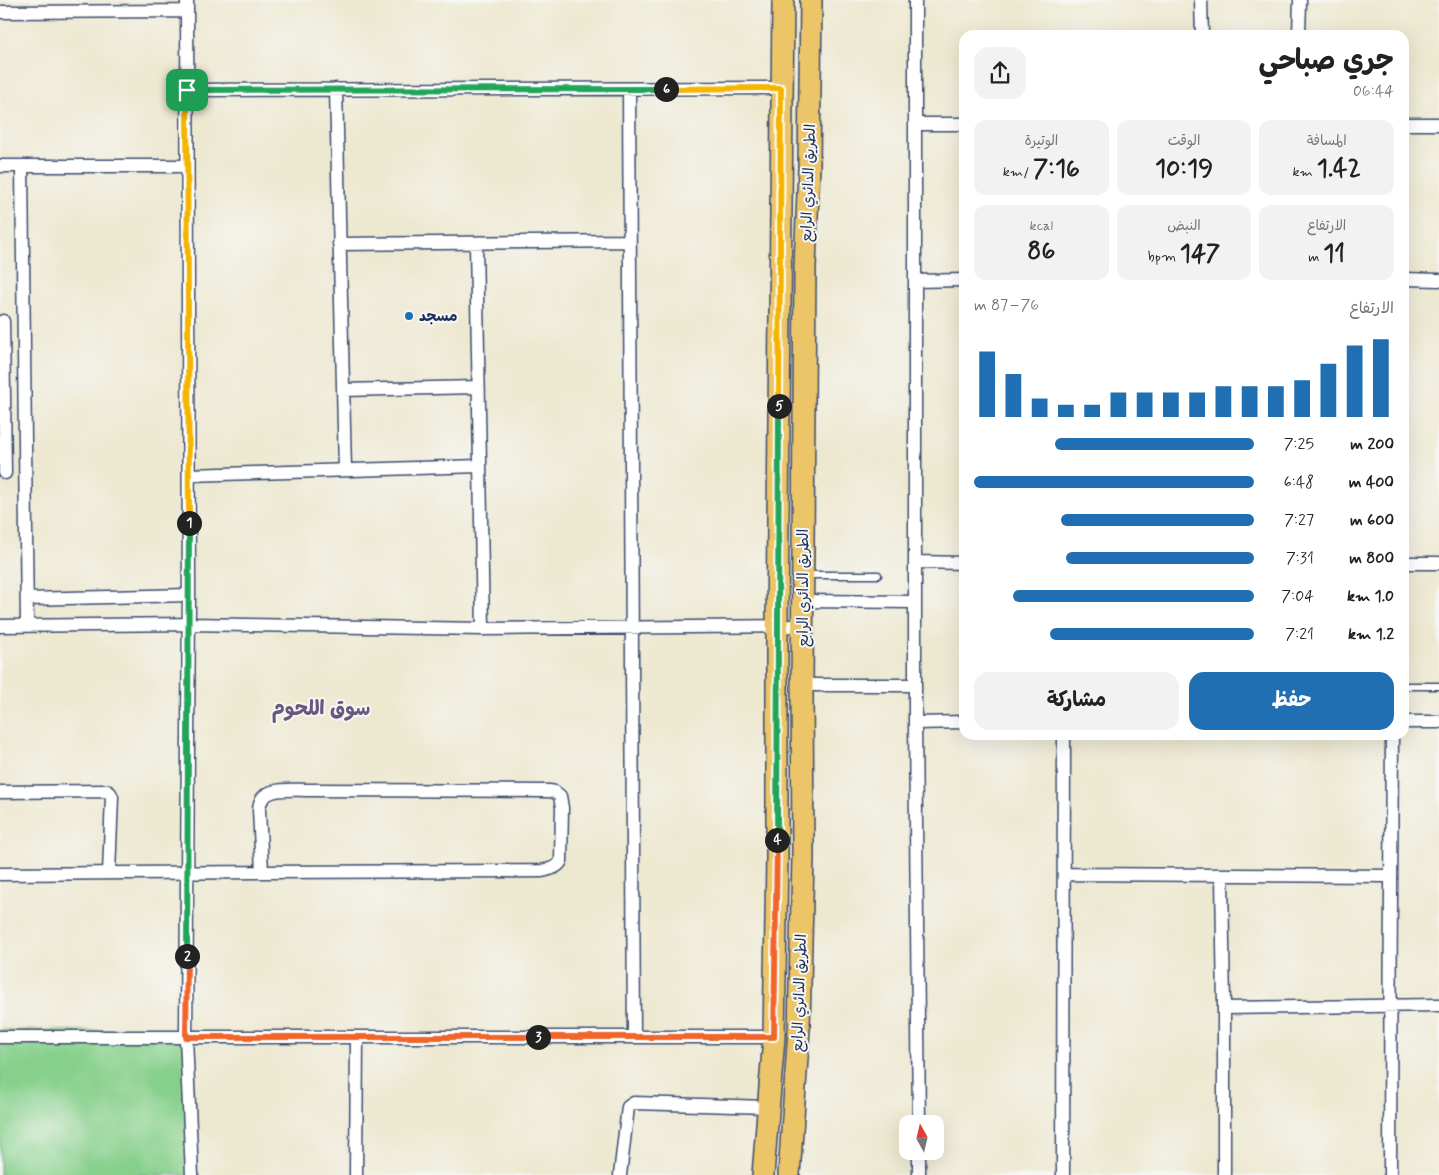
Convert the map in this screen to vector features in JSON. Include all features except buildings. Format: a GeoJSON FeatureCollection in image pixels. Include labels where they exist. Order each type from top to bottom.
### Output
{"type":"FeatureCollection","features":[{"type":"Feature","properties":{"kind":"main road","name":"الطريق الدائري الرابع"},"geometry":{"type":"LineString","coordinates":[[763,1175],[774,1037],[783,0]]}},
{"type":"Feature","properties":{"kind":"main road","name":"الطريق الدائري الرابع"},"geometry":{"type":"LineString","coordinates":[[789,1175],[800,1030],[803,857],[802,685],[805,267],[809,167],[811,0]]}},
{"type":"Feature","properties":{"kind":"street"},"geometry":{"type":"LineString","coordinates":[[915,0],[915,723],[919,1115]]}},
{"type":"Feature","properties":{"kind":"street"},"geometry":{"type":"LineString","coordinates":[[1202,0],[1202,30]]}},
{"type":"Feature","properties":{"kind":"street"},"geometry":{"type":"LineString","coordinates":[[1299,30],[1300,0]]}},
{"type":"Feature","properties":{"kind":"street"},"geometry":{"type":"LineString","coordinates":[[0,12],[20,6],[187,5],[189,624],[186,1037],[192,1175]]}},
{"type":"Feature","properties":{"kind":"street"},"geometry":{"type":"LineString","coordinates":[[187,90],[781,88]]}},
{"type":"Feature","properties":{"kind":"street"},"geometry":{"type":"LineString","coordinates":[[336,89],[345,470]]}},
{"type":"Feature","properties":{"kind":"street"},"geometry":{"type":"LineString","coordinates":[[629,89],[634,1037]]}},
{"type":"Feature","properties":{"kind":"street"},"geometry":{"type":"LineString","coordinates":[[915,124],[959,124]]}},
{"type":"Feature","properties":{"kind":"street"},"geometry":{"type":"LineString","coordinates":[[1409,124],[1439,124]]}},
{"type":"Feature","properties":{"kind":"street"},"geometry":{"type":"LineString","coordinates":[[0,166],[187,166]]}},
{"type":"Feature","properties":{"kind":"street"},"geometry":{"type":"LineString","coordinates":[[22,166],[27,626]]}},
{"type":"Feature","properties":{"kind":"street"},"geometry":{"type":"LineString","coordinates":[[339,244],[630,241]]}},
{"type":"Feature","properties":{"kind":"street"},"geometry":{"type":"LineString","coordinates":[[476,243],[483,629]]}},
{"type":"Feature","properties":{"kind":"street"},"geometry":{"type":"LineString","coordinates":[[1409,279],[1439,280]]}},
{"type":"Feature","properties":{"kind":"street"},"geometry":{"type":"LineString","coordinates":[[915,281],[959,280]]}},
{"type":"Feature","properties":{"kind":"street"},"geometry":{"type":"LineString","coordinates":[[24,320],[2,321],[2,473],[25,474]]}},
{"type":"Feature","properties":{"kind":"street"},"geometry":{"type":"LineString","coordinates":[[343,390],[478,387]]}},
{"type":"Feature","properties":{"kind":"street"},"geometry":{"type":"LineString","coordinates":[[189,474],[480,466]]}},
{"type":"Feature","properties":{"kind":"street"},"geometry":{"type":"LineString","coordinates":[[915,562],[959,563]]}},
{"type":"Feature","properties":{"kind":"street"},"geometry":{"type":"LineString","coordinates":[[1409,563],[1439,563]]}},
{"type":"Feature","properties":{"kind":"street"},"geometry":{"type":"LineString","coordinates":[[26,599],[189,595]]}},
{"type":"Feature","properties":{"kind":"street"},"geometry":{"type":"LineString","coordinates":[[803,601],[915,602]]}},
{"type":"Feature","properties":{"kind":"street"},"geometry":{"type":"LineString","coordinates":[[0,626],[189,624],[483,629],[803,626]]}},
{"type":"Feature","properties":{"kind":"street"},"geometry":{"type":"LineString","coordinates":[[802,685],[915,685]]}},
{"type":"Feature","properties":{"kind":"street"},"geometry":{"type":"LineString","coordinates":[[915,723],[959,722]]}},
{"type":"Feature","properties":{"kind":"street"},"geometry":{"type":"LineString","coordinates":[[1409,722],[1439,722]]}},
{"type":"Feature","properties":{"kind":"street"},"geometry":{"type":"LineString","coordinates":[[1063,1175],[1064,740]]}},
{"type":"Feature","properties":{"kind":"street"},"geometry":{"type":"LineString","coordinates":[[1390,1175],[1392,740]]}},
{"type":"Feature","properties":{"kind":"street"},"geometry":{"type":"LineString","coordinates":[[0,874],[542,871],[549,870],[561,862],[562,800],[555,792],[549,791],[308,790],[268,792],[262,797],[260,803],[262,872]]}},
{"type":"Feature","properties":{"kind":"street"},"geometry":{"type":"LineString","coordinates":[[0,792],[107,791],[110,793],[112,797],[110,873]]}},
{"type":"Feature","properties":{"kind":"street"},"geometry":{"type":"LineString","coordinates":[[1064,874],[1390,876]]}},
{"type":"Feature","properties":{"kind":"street"},"geometry":{"type":"LineString","coordinates":[[1222,876],[1224,1175]]}},
{"type":"Feature","properties":{"kind":"street"},"geometry":{"type":"LineString","coordinates":[[1224,1008],[1439,1005]]}},
{"type":"Feature","properties":{"kind":"street"},"geometry":{"type":"LineString","coordinates":[[0,1037],[774,1037]]}},
{"type":"Feature","properties":{"kind":"street"},"geometry":{"type":"LineString","coordinates":[[356,1037],[356,1175]]}},
{"type":"Feature","properties":{"kind":"street"},"geometry":{"type":"LineString","coordinates":[[620,1175],[628,1107],[634,1104],[768,1107]]}},
{"type":"Feature","properties":{"kind":"street"},"geometry":{"type":"LineString","coordinates":[[919,1160],[919,1175]]}},
{"type":"Feature","properties":{"kind":"lane"},"geometry":{"type":"LineString","coordinates":[[803,575],[878,575]]}},
{"type":"Feature","properties":{"kind":"lane"},"geometry":{"type":"LineString","coordinates":[[1409,686],[1439,686]]}},
{"type":"Feature","properties":{"kind":"green space"},"geometry":{"type":"Polygon","coordinates":[[[0,1030],[192,1031],[193,1175],[0,1175],[0,1030]]]}},
{"type":"Feature","properties":{"kind":"place","name":"مسجد"},"geometry":{"type":"Point","coordinates":[409,316]}},
{"type":"Feature","properties":{"kind":"district","name":"سوق اللحوم"},"geometry":{"type":"Point","coordinates":[321,708]}},
{"type":"Feature","properties":{"kind":"route"},"geometry":{"type":"LineString","coordinates":[[781,88],[777,858],[774,1037],[186,1037],[189,595],[187,90],[781,88]]}}]}
